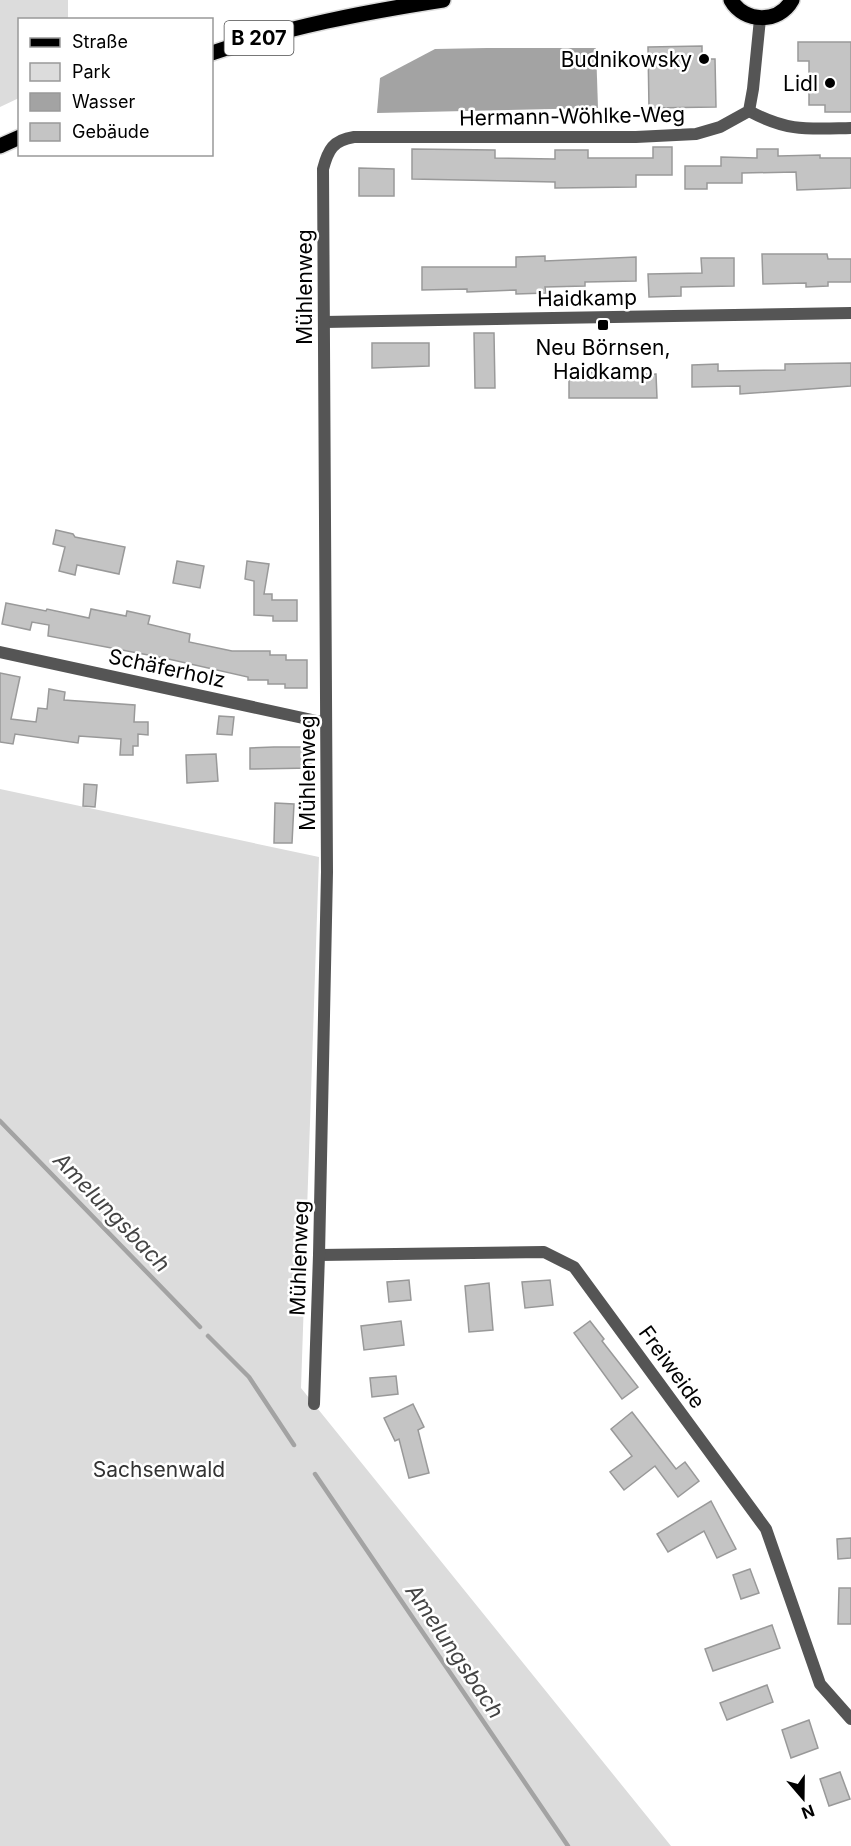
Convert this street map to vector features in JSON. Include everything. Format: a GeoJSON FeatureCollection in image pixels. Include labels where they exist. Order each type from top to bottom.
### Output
{"type":"FeatureCollection","features":[{"type":"Feature","properties":{"kind":"main road","name":"B 207"},"geometry":{"type":"LineString","coordinates":[[213,53],[246,41],[308,25],[443,0]]}},
{"type":"Feature","properties":{"kind":"main road"},"geometry":{"type":"LineString","coordinates":[[731,0],[741,12],[760,19],[782,12],[792,0]]}},
{"type":"Feature","properties":{"kind":"main road"},"geometry":{"type":"LineString","coordinates":[[0,146],[18,138]]}},
{"type":"Feature","properties":{"kind":"street"},"geometry":{"type":"LineString","coordinates":[[760,19],[753,89],[748,111],[770,122],[799,129],[851,128]]}},
{"type":"Feature","properties":{"kind":"street","name":"Hermann-Wöhlke-Weg"},"geometry":{"type":"LineString","coordinates":[[334,144],[354,137],[636,137],[696,134],[720,127],[748,111]]}},
{"type":"Feature","properties":{"kind":"street","name":"Mühlenweg"},"geometry":{"type":"LineString","coordinates":[[314,1404],[327,884],[323,169],[326,157],[334,144]]}},
{"type":"Feature","properties":{"kind":"street","name":"Haidkamp"},"geometry":{"type":"LineString","coordinates":[[324,322],[851,313]]}},
{"type":"Feature","properties":{"kind":"street","name":"Schäferholz"},"geometry":{"type":"LineString","coordinates":[[0,652],[326,723]]}},
{"type":"Feature","properties":{"kind":"street","name":"Freiweide"},"geometry":{"type":"LineString","coordinates":[[319,1255],[544,1252],[574,1267],[766,1529],[820,1684],[845,1707],[851,1719]]}},
{"type":"Feature","properties":{"kind":"green space"},"geometry":{"type":"Polygon","coordinates":[[[0,0],[68,0],[68,18],[18,18],[18,98],[0,107],[0,0]]]}},
{"type":"Feature","properties":{"kind":"green space","name":"Sachsenwald"},"geometry":{"type":"Polygon","coordinates":[[[0,789],[319,857],[301,1388],[671,1846],[0,1846],[0,789]]]}},
{"type":"Feature","properties":{"kind":"water"},"geometry":{"type":"Polygon","coordinates":[[[596,48],[598,108],[377,113],[380,78],[435,49],[596,48]]]}},
{"type":"Feature","properties":{"kind":"building","name":"Lidl"},"geometry":{"type":"Polygon","coordinates":[[[798,42],[851,42],[851,112],[825,112],[825,105],[809,105],[809,61],[798,61],[798,42]]]}},
{"type":"Feature","properties":{"kind":"building"},"geometry":{"type":"Polygon","coordinates":[[[702,46],[702,59],[715,59],[716,107],[649,108],[648,47],[702,46]]]}},
{"type":"Feature","properties":{"kind":"building"},"geometry":{"type":"Polygon","coordinates":[[[653,147],[672,147],[672,175],[636,175],[636,187],[555,188],[555,182],[412,179],[412,149],[495,150],[495,158],[555,159],[555,150],[588,150],[588,158],[653,158],[653,147]]]}},
{"type":"Feature","properties":{"kind":"building"},"geometry":{"type":"Polygon","coordinates":[[[757,149],[778,149],[778,156],[820,155],[820,158],[851,158],[851,188],[797,190],[796,172],[742,173],[742,183],[707,183],[707,189],[685,189],[685,166],[721,166],[721,157],[757,158],[757,149]]]}},
{"type":"Feature","properties":{"kind":"building"},"geometry":{"type":"Polygon","coordinates":[[[359,168],[394,169],[394,196],[359,196],[359,168]]]}},
{"type":"Feature","properties":{"kind":"building"},"geometry":{"type":"Polygon","coordinates":[[[762,254],[827,254],[828,259],[851,259],[851,282],[828,282],[828,286],[806,287],[806,283],[763,284],[762,254]]]}},
{"type":"Feature","properties":{"kind":"building"},"geometry":{"type":"Polygon","coordinates":[[[545,256],[545,261],[636,257],[636,281],[585,282],[585,286],[545,287],[546,293],[516,294],[516,290],[467,292],[467,289],[422,290],[422,267],[516,267],[516,257],[545,256]]]}},
{"type":"Feature","properties":{"kind":"building"},"geometry":{"type":"Polygon","coordinates":[[[701,258],[734,258],[734,286],[681,287],[681,296],[649,297],[648,274],[702,273],[701,258]]]}},
{"type":"Feature","properties":{"kind":"building"},"geometry":{"type":"Polygon","coordinates":[[[474,333],[494,333],[495,388],[475,388],[474,333]]]}},
{"type":"Feature","properties":{"kind":"building"},"geometry":{"type":"Polygon","coordinates":[[[372,343],[429,343],[429,366],[372,368],[372,343]]]}},
{"type":"Feature","properties":{"kind":"building"},"geometry":{"type":"Polygon","coordinates":[[[851,363],[851,386],[740,394],[740,386],[692,387],[692,365],[718,364],[718,371],[785,370],[785,364],[851,363]]]}},
{"type":"Feature","properties":{"kind":"building"},"geometry":{"type":"Polygon","coordinates":[[[601,372],[601,375],[656,374],[657,398],[569,398],[569,373],[601,372]]]}},
{"type":"Feature","properties":{"kind":"building"},"geometry":{"type":"Polygon","coordinates":[[[56,530],[73,534],[75,537],[125,547],[119,574],[77,565],[75,575],[59,571],[65,547],[53,544],[56,530]]]}},
{"type":"Feature","properties":{"kind":"building"},"geometry":{"type":"Polygon","coordinates":[[[177,561],[204,566],[200,588],[173,583],[177,561]]]}},
{"type":"Feature","properties":{"kind":"building"},"geometry":{"type":"Polygon","coordinates":[[[247,561],[269,564],[264,594],[272,594],[272,600],[297,600],[297,621],[273,621],[273,616],[254,615],[254,581],[245,579],[247,561]]]}},
{"type":"Feature","properties":{"kind":"building"},"geometry":{"type":"Polygon","coordinates":[[[6,603],[89,618],[91,609],[126,616],[127,611],[150,616],[148,624],[190,634],[189,642],[232,651],[270,651],[270,655],[286,655],[286,660],[307,660],[307,688],[285,688],[285,684],[268,684],[268,680],[248,680],[248,677],[164,658],[48,636],[49,625],[32,622],[30,630],[2,624],[6,603]]]}},
{"type":"Feature","properties":{"kind":"building"},"geometry":{"type":"Polygon","coordinates":[[[0,673],[20,677],[11,719],[36,722],[38,708],[47,709],[49,689],[65,692],[64,700],[135,705],[134,722],[148,722],[148,735],[138,734],[138,746],[133,746],[133,755],[120,755],[121,739],[79,736],[78,743],[15,734],[13,744],[0,742],[0,673]]]}},
{"type":"Feature","properties":{"kind":"building"},"geometry":{"type":"Polygon","coordinates":[[[219,716],[234,717],[232,735],[217,734],[219,716]]]}},
{"type":"Feature","properties":{"kind":"building"},"geometry":{"type":"Polygon","coordinates":[[[311,747],[311,768],[250,769],[250,748],[311,747]]]}},
{"type":"Feature","properties":{"kind":"building"},"geometry":{"type":"Polygon","coordinates":[[[216,754],[218,781],[187,783],[186,755],[216,754]]]}},
{"type":"Feature","properties":{"kind":"building"},"geometry":{"type":"Polygon","coordinates":[[[84,784],[97,785],[95,807],[83,806],[84,784]]]}},
{"type":"Feature","properties":{"kind":"building"},"geometry":{"type":"Polygon","coordinates":[[[275,803],[294,804],[292,843],[274,843],[275,803]]]}},
{"type":"Feature","properties":{"kind":"building"},"geometry":{"type":"Polygon","coordinates":[[[409,1280],[411,1300],[389,1302],[387,1282],[409,1280]]]}},
{"type":"Feature","properties":{"kind":"building"},"geometry":{"type":"Polygon","coordinates":[[[550,1280],[553,1305],[525,1308],[522,1282],[550,1280]]]}},
{"type":"Feature","properties":{"kind":"building"},"geometry":{"type":"Polygon","coordinates":[[[489,1283],[493,1330],[469,1332],[465,1286],[489,1283]]]}},
{"type":"Feature","properties":{"kind":"building"},"geometry":{"type":"Polygon","coordinates":[[[401,1321],[404,1345],[364,1350],[361,1326],[401,1321]]]}},
{"type":"Feature","properties":{"kind":"building"},"geometry":{"type":"Polygon","coordinates":[[[590,1321],[604,1339],[602,1341],[638,1387],[622,1399],[574,1333],[590,1321]]]}},
{"type":"Feature","properties":{"kind":"building"},"geometry":{"type":"Polygon","coordinates":[[[396,1376],[398,1394],[372,1397],[370,1378],[396,1376]]]}},
{"type":"Feature","properties":{"kind":"building"},"geometry":{"type":"Polygon","coordinates":[[[413,1404],[424,1427],[418,1430],[429,1473],[409,1478],[399,1439],[395,1441],[384,1418],[413,1404]]]}},
{"type":"Feature","properties":{"kind":"building"},"geometry":{"type":"Polygon","coordinates":[[[632,1412],[676,1469],[685,1462],[699,1481],[678,1497],[655,1466],[624,1490],[610,1472],[632,1456],[611,1429],[632,1412]]]}},
{"type":"Feature","properties":{"kind":"building"},"geometry":{"type":"Polygon","coordinates":[[[711,1501],[736,1549],[717,1558],[704,1531],[668,1552],[657,1534],[711,1501]]]}},
{"type":"Feature","properties":{"kind":"building"},"geometry":{"type":"Polygon","coordinates":[[[851,1538],[851,1558],[838,1559],[837,1539],[851,1538]]]}},
{"type":"Feature","properties":{"kind":"building"},"geometry":{"type":"Polygon","coordinates":[[[750,1569],[759,1593],[741,1599],[733,1575],[750,1569]]]}},
{"type":"Feature","properties":{"kind":"building"},"geometry":{"type":"Polygon","coordinates":[[[839,1588],[851,1588],[851,1624],[838,1624],[839,1588]]]}},
{"type":"Feature","properties":{"kind":"building"},"geometry":{"type":"Polygon","coordinates":[[[772,1625],[780,1648],[713,1671],[705,1649],[772,1625]]]}},
{"type":"Feature","properties":{"kind":"building"},"geometry":{"type":"Polygon","coordinates":[[[767,1685],[773,1702],[727,1720],[720,1703],[767,1685]]]}},
{"type":"Feature","properties":{"kind":"building"},"geometry":{"type":"Polygon","coordinates":[[[809,1720],[818,1748],[791,1758],[782,1730],[809,1720]]]}},
{"type":"Feature","properties":{"kind":"building"},"geometry":{"type":"Polygon","coordinates":[[[840,1772],[850,1799],[829,1806],[820,1779],[840,1772]]]}},
{"type":"Feature","properties":{"kind":"waterway","name":"Amelungsbach"},"geometry":{"type":"LineString","coordinates":[[0,1121],[200,1327]]}},
{"type":"Feature","properties":{"kind":"waterway","name":"Amelungsbach"},"geometry":{"type":"LineString","coordinates":[[208,1336],[249,1377],[294,1445]]}},
{"type":"Feature","properties":{"kind":"waterway","name":"Amelungsbach"},"geometry":{"type":"LineString","coordinates":[[315,1474],[568,1846]]}},
{"type":"Feature","properties":{"kind":"place","name":"Budnikowsky"},"geometry":{"type":"Point","coordinates":[704,59]}},
{"type":"Feature","properties":{"kind":"place","name":"Lidl"},"geometry":{"type":"Point","coordinates":[830,83]}},
{"type":"Feature","properties":{"kind":"place","name":"Neu Börnsen, Haidkamp"},"geometry":{"type":"Point","coordinates":[603,325]}}]}
